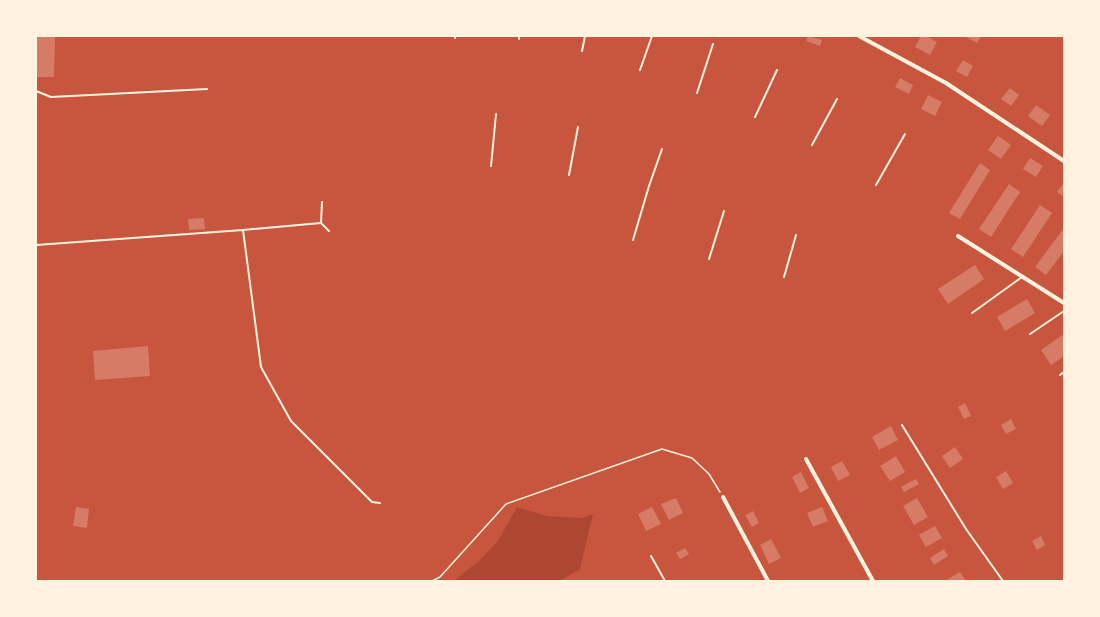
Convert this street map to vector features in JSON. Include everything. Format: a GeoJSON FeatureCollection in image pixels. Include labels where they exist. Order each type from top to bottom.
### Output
{"type":"FeatureCollection","features":[{"type":"Feature","properties":{"kind":"street"},"geometry":{"type":"LineString","coordinates":[[859,36],[946,83],[1064,161]]}},
{"type":"Feature","properties":{"kind":"street"},"geometry":{"type":"LineString","coordinates":[[958,236],[1064,303]]}},
{"type":"Feature","properties":{"kind":"street"},"geometry":{"type":"LineString","coordinates":[[806,459],[873,581]]}},
{"type":"Feature","properties":{"kind":"street"},"geometry":{"type":"LineString","coordinates":[[723,497],[768,581]]}},
{"type":"Feature","properties":{"kind":"lane"},"geometry":{"type":"LineString","coordinates":[[582,51],[585,36]]}},
{"type":"Feature","properties":{"kind":"lane"},"geometry":{"type":"LineString","coordinates":[[640,70],[652,36]]}},
{"type":"Feature","properties":{"kind":"lane"},"geometry":{"type":"LineString","coordinates":[[697,93],[713,44]]}},
{"type":"Feature","properties":{"kind":"lane"},"geometry":{"type":"LineString","coordinates":[[755,117],[777,70]]}},
{"type":"Feature","properties":{"kind":"lane"},"geometry":{"type":"LineString","coordinates":[[36,91],[51,97],[207,89]]}},
{"type":"Feature","properties":{"kind":"lane"},"geometry":{"type":"LineString","coordinates":[[812,145],[837,99]]}},
{"type":"Feature","properties":{"kind":"lane"},"geometry":{"type":"LineString","coordinates":[[491,166],[496,114]]}},
{"type":"Feature","properties":{"kind":"lane"},"geometry":{"type":"LineString","coordinates":[[569,175],[578,127]]}},
{"type":"Feature","properties":{"kind":"lane"},"geometry":{"type":"LineString","coordinates":[[876,185],[905,134]]}},
{"type":"Feature","properties":{"kind":"lane"},"geometry":{"type":"LineString","coordinates":[[633,240],[662,149]]}},
{"type":"Feature","properties":{"kind":"lane"},"geometry":{"type":"LineString","coordinates":[[320,223],[322,202]]}},
{"type":"Feature","properties":{"kind":"lane"},"geometry":{"type":"LineString","coordinates":[[709,259],[724,211]]}},
{"type":"Feature","properties":{"kind":"lane"},"geometry":{"type":"LineString","coordinates":[[36,245],[320,223],[329,231]]}},
{"type":"Feature","properties":{"kind":"lane"},"geometry":{"type":"LineString","coordinates":[[243,230],[261,367],[291,421],[372,502],[380,503]]}},
{"type":"Feature","properties":{"kind":"lane"},"geometry":{"type":"LineString","coordinates":[[784,277],[796,234]]}},
{"type":"Feature","properties":{"kind":"lane"},"geometry":{"type":"LineString","coordinates":[[972,313],[1023,277]]}},
{"type":"Feature","properties":{"kind":"lane"},"geometry":{"type":"LineString","coordinates":[[1030,334],[1064,311]]}},
{"type":"Feature","properties":{"kind":"lane"},"geometry":{"type":"LineString","coordinates":[[1060,375],[1064,372]]}},
{"type":"Feature","properties":{"kind":"lane"},"geometry":{"type":"LineString","coordinates":[[902,425],[966,529],[1003,581]]}},
{"type":"Feature","properties":{"kind":"lane"},"geometry":{"type":"LineString","coordinates":[[651,556],[666,581]]}},
{"type":"Feature","properties":{"kind":"path"},"geometry":{"type":"LineString","coordinates":[[432,581],[440,577],[506,504],[662,448],[692,458],[709,474],[723,497]]}},
{"type":"Feature","properties":{"kind":"shaded area"},"geometry":{"type":"Polygon","coordinates":[[[517,507],[547,516],[581,518],[593,514],[580,569],[559,581],[453,581],[479,561],[498,541],[517,507]]]}},
{"type":"Feature","properties":{"kind":"building"},"geometry":{"type":"Polygon","coordinates":[[[36,36],[55,36],[54,77],[36,77],[36,36]]]}},
{"type":"Feature","properties":{"kind":"building"},"geometry":{"type":"Polygon","coordinates":[[[808,36],[822,40],[820,46],[806,41],[808,36]]]}},
{"type":"Feature","properties":{"kind":"building"},"geometry":{"type":"Polygon","coordinates":[[[921,36],[926,36],[937,42],[930,55],[915,47],[921,36]]]}},
{"type":"Feature","properties":{"kind":"building"},"geometry":{"type":"Polygon","coordinates":[[[981,36],[977,43],[966,37],[981,36]]]}},
{"type":"Feature","properties":{"kind":"building"},"geometry":{"type":"Polygon","coordinates":[[[963,60],[973,66],[967,77],[956,71],[963,60]]]}},
{"type":"Feature","properties":{"kind":"building"},"geometry":{"type":"Polygon","coordinates":[[[900,78],[913,85],[909,94],[895,87],[900,78]]]}},
{"type":"Feature","properties":{"kind":"building"},"geometry":{"type":"Polygon","coordinates":[[[1010,88],[1019,95],[1011,106],[1001,99],[1010,88]]]}},
{"type":"Feature","properties":{"kind":"building"},"geometry":{"type":"Polygon","coordinates":[[[928,95],[942,102],[935,116],[921,109],[928,95]]]}},
{"type":"Feature","properties":{"kind":"building"},"geometry":{"type":"Polygon","coordinates":[[[1036,105],[1050,115],[1042,126],[1028,116],[1036,105]]]}},
{"type":"Feature","properties":{"kind":"building"},"geometry":{"type":"Polygon","coordinates":[[[998,136],[1011,145],[1001,159],[988,150],[998,136]]]}},
{"type":"Feature","properties":{"kind":"building"},"geometry":{"type":"Polygon","coordinates":[[[1030,158],[1043,166],[1036,177],[1023,169],[1030,158]]]}},
{"type":"Feature","properties":{"kind":"building"},"geometry":{"type":"Polygon","coordinates":[[[980,163],[990,170],[960,219],[949,213],[980,163]]]}},
{"type":"Feature","properties":{"kind":"building"},"geometry":{"type":"Polygon","coordinates":[[[1064,183],[1064,197],[1057,192],[1064,183]]]}},
{"type":"Feature","properties":{"kind":"building"},"geometry":{"type":"Polygon","coordinates":[[[1009,184],[1020,192],[991,237],[979,229],[1009,184]]]}},
{"type":"Feature","properties":{"kind":"building"},"geometry":{"type":"Polygon","coordinates":[[[1040,205],[1052,213],[1023,257],[1011,249],[1040,205]]]}},
{"type":"Feature","properties":{"kind":"building"},"geometry":{"type":"Polygon","coordinates":[[[204,218],[205,229],[189,230],[188,219],[204,218]]]}},
{"type":"Feature","properties":{"kind":"building"},"geometry":{"type":"Polygon","coordinates":[[[1064,228],[1064,251],[1046,275],[1035,267],[1064,228]]]}},
{"type":"Feature","properties":{"kind":"building"},"geometry":{"type":"Polygon","coordinates":[[[975,265],[984,279],[948,304],[938,289],[975,265]]]}},
{"type":"Feature","properties":{"kind":"building"},"geometry":{"type":"Polygon","coordinates":[[[1027,299],[1035,313],[1005,331],[997,317],[1027,299]]]}},
{"type":"Feature","properties":{"kind":"building"},"geometry":{"type":"Polygon","coordinates":[[[1064,334],[1064,356],[1051,365],[1041,350],[1064,334]]]}},
{"type":"Feature","properties":{"kind":"building"},"geometry":{"type":"Polygon","coordinates":[[[148,346],[150,376],[95,380],[93,351],[148,346]]]}},
{"type":"Feature","properties":{"kind":"building"},"geometry":{"type":"Polygon","coordinates":[[[965,403],[971,416],[964,419],[958,407],[965,403]]]}},
{"type":"Feature","properties":{"kind":"building"},"geometry":{"type":"Polygon","coordinates":[[[1011,419],[1016,429],[1006,434],[1001,425],[1011,419]]]}},
{"type":"Feature","properties":{"kind":"building"},"geometry":{"type":"Polygon","coordinates":[[[891,426],[898,440],[879,450],[872,437],[891,426]]]}},
{"type":"Feature","properties":{"kind":"building"},"geometry":{"type":"Polygon","coordinates":[[[955,447],[963,459],[950,468],[942,456],[955,447]]]}},
{"type":"Feature","properties":{"kind":"building"},"geometry":{"type":"Polygon","coordinates":[[[896,456],[905,472],[890,481],[880,466],[896,456]]]}},
{"type":"Feature","properties":{"kind":"building"},"geometry":{"type":"Polygon","coordinates":[[[842,461],[850,475],[838,481],[831,467],[842,461]]]}},
{"type":"Feature","properties":{"kind":"building"},"geometry":{"type":"Polygon","coordinates":[[[1006,471],[1013,483],[1003,489],[996,477],[1006,471]]]}},
{"type":"Feature","properties":{"kind":"building"},"geometry":{"type":"Polygon","coordinates":[[[801,472],[809,488],[800,493],[792,477],[801,472]]]}},
{"type":"Feature","properties":{"kind":"building"},"geometry":{"type":"Polygon","coordinates":[[[916,479],[919,484],[904,492],[901,487],[916,479]]]}},
{"type":"Feature","properties":{"kind":"building"},"geometry":{"type":"Polygon","coordinates":[[[676,498],[683,513],[669,520],[661,504],[676,498]]]}},
{"type":"Feature","properties":{"kind":"building"},"geometry":{"type":"Polygon","coordinates":[[[917,498],[928,517],[914,525],[903,506],[917,498]]]}},
{"type":"Feature","properties":{"kind":"building"},"geometry":{"type":"Polygon","coordinates":[[[76,507],[89,509],[87,528],[73,526],[76,507]]]}},
{"type":"Feature","properties":{"kind":"building"},"geometry":{"type":"Polygon","coordinates":[[[652,507],[661,524],[646,531],[638,514],[652,507]]]}},
{"type":"Feature","properties":{"kind":"building"},"geometry":{"type":"Polygon","coordinates":[[[822,507],[828,521],[813,527],[807,513],[822,507]]]}},
{"type":"Feature","properties":{"kind":"building"},"geometry":{"type":"Polygon","coordinates":[[[753,511],[759,523],[752,527],[745,515],[753,511]]]}},
{"type":"Feature","properties":{"kind":"building"},"geometry":{"type":"Polygon","coordinates":[[[935,526],[942,538],[926,547],[919,535],[935,526]]]}},
{"type":"Feature","properties":{"kind":"building"},"geometry":{"type":"Polygon","coordinates":[[[1041,536],[1045,545],[1037,550],[1032,541],[1041,536]]]}},
{"type":"Feature","properties":{"kind":"building"},"geometry":{"type":"Polygon","coordinates":[[[771,539],[781,558],[769,564],[760,545],[771,539]]]}},
{"type":"Feature","properties":{"kind":"building"},"geometry":{"type":"Polygon","coordinates":[[[685,548],[689,554],[680,559],[676,553],[685,548]]]}},
{"type":"Feature","properties":{"kind":"building"},"geometry":{"type":"Polygon","coordinates":[[[944,549],[948,556],[934,565],[930,558],[944,549]]]}},
{"type":"Feature","properties":{"kind":"building"},"geometry":{"type":"Polygon","coordinates":[[[960,572],[966,581],[945,581],[960,572]]]}}]}
